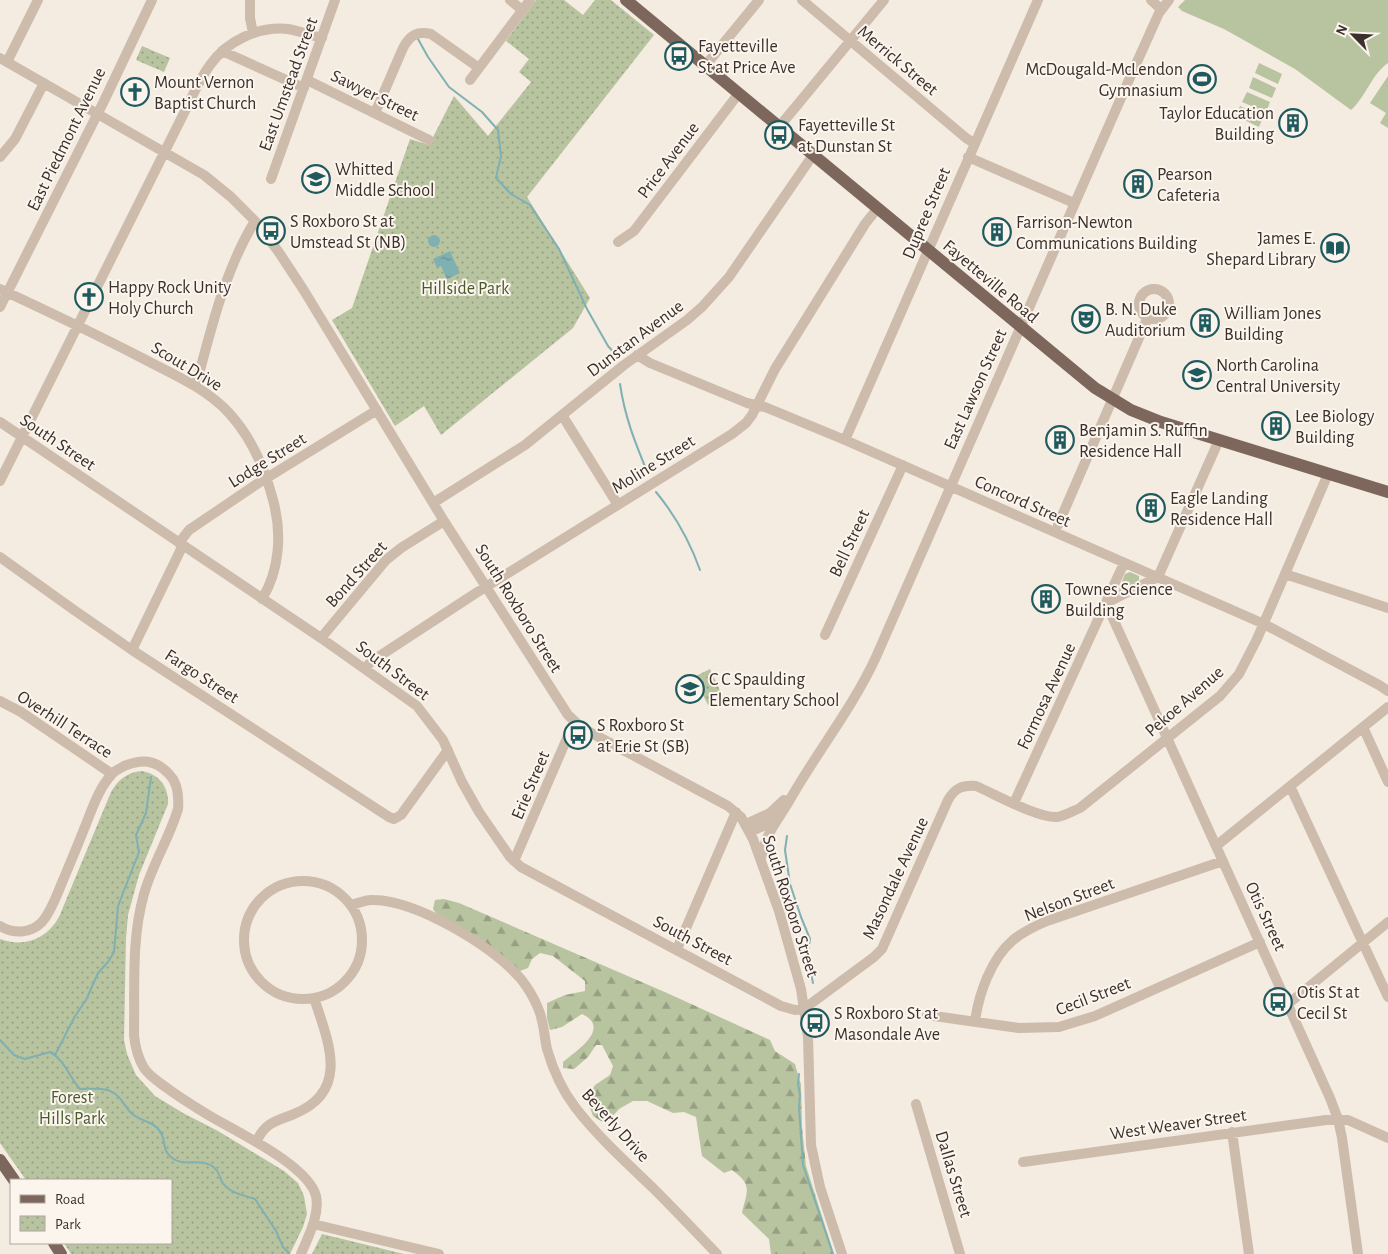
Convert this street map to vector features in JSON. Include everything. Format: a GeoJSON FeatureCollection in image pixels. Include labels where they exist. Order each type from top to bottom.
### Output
{"type":"FeatureCollection","features":[{"type":"Feature","properties":{"kind":"main road","name":"Fayetteville Road"},"geometry":{"type":"LineString","coordinates":[[630,1],[705,66],[1095,388],[1130,410],[1148,417],[1388,492]]}},
{"type":"Feature","properties":{"kind":"main road"},"geometry":{"type":"LineString","coordinates":[[0,1160],[13,1179]]}},
{"type":"Feature","properties":{"kind":"street"},"geometry":{"type":"LineString","coordinates":[[3,60],[38,0]]}},
{"type":"Feature","properties":{"kind":"street","name":"East Piedmont Avenue"},"geometry":{"type":"LineString","coordinates":[[0,307],[4,291],[97,114],[152,0]]}},
{"type":"Feature","properties":{"kind":"street"},"geometry":{"type":"LineString","coordinates":[[250,0],[250,18],[253,33]]}},
{"type":"Feature","properties":{"kind":"street","name":"East Umstead Street"},"geometry":{"type":"LineString","coordinates":[[271,179],[335,0]]}},
{"type":"Feature","properties":{"kind":"street"},"geometry":{"type":"LineString","coordinates":[[510,0],[522,10]]}},
{"type":"Feature","properties":{"kind":"street"},"geometry":{"type":"LineString","coordinates":[[470,80],[530,0]]}},
{"type":"Feature","properties":{"kind":"street"},"geometry":{"type":"LineString","coordinates":[[705,66],[759,0]]}},
{"type":"Feature","properties":{"kind":"street","name":"Merrick Street"},"geometry":{"type":"LineString","coordinates":[[802,0],[974,143]]}},
{"type":"Feature","properties":{"kind":"street"},"geometry":{"type":"LineString","coordinates":[[779,127],[884,0]]}},
{"type":"Feature","properties":{"kind":"street","name":"Dupree Street"},"geometry":{"type":"LineString","coordinates":[[845,440],[1038,0]]}},
{"type":"Feature","properties":{"kind":"street"},"geometry":{"type":"LineString","coordinates":[[1151,0],[1161,9]]}},
{"type":"Feature","properties":{"kind":"street","name":"East Lawson Street"},"geometry":{"type":"LineString","coordinates":[[761,859],[766,836],[797,784],[867,677],[1074,203],[1161,9],[1169,0]]}},
{"type":"Feature","properties":{"kind":"street"},"geometry":{"type":"LineString","coordinates":[[0,481],[203,75],[213,61],[236,40],[253,33],[282,29],[303,32],[322,38]]}},
{"type":"Feature","properties":{"kind":"street"},"geometry":{"type":"LineString","coordinates":[[374,113],[403,48],[412,36],[418,33],[431,34],[479,68]]}},
{"type":"Feature","properties":{"kind":"street","name":"Sawyer Street"},"geometry":{"type":"LineString","coordinates":[[222,51],[374,113],[429,140]]}},
{"type":"Feature","properties":{"kind":"street","name":"South Roxboro Street"},"geometry":{"type":"LineString","coordinates":[[3,60],[165,152],[232,197],[255,221],[303,289],[433,503],[561,707],[582,728],[736,812],[748,828],[779,911],[805,1008],[808,1036],[811,1145],[820,1187],[842,1254]]}},
{"type":"Feature","properties":{"kind":"street"},"geometry":{"type":"LineString","coordinates":[[0,157],[15,139],[44,83]]}},
{"type":"Feature","properties":{"kind":"street","name":"Price Avenue"},"geometry":{"type":"LineString","coordinates":[[618,242],[634,231],[739,94]]}},
{"type":"Feature","properties":{"kind":"street","name":"Dunstan Avenue"},"geometry":{"type":"LineString","coordinates":[[433,503],[507,457],[638,355],[687,320],[729,277],[813,155]]}},
{"type":"Feature","properties":{"kind":"street"},"geometry":{"type":"LineString","coordinates":[[968,157],[1074,203]]}},
{"type":"Feature","properties":{"kind":"street","name":"Moline Street"},"geometry":{"type":"LineString","coordinates":[[365,668],[372,661],[486,587],[740,429],[746,423],[780,361],[865,224],[877,208]]}},
{"type":"Feature","properties":{"kind":"street"},"geometry":{"type":"LineString","coordinates":[[194,385],[198,378],[226,283],[255,221]]}},
{"type":"Feature","properties":{"kind":"street","name":"Scout Drive"},"geometry":{"type":"LineString","coordinates":[[4,291],[194,385],[220,405],[238,424],[251,444],[267,479],[275,509],[278,533],[275,565],[271,581],[262,599]]}},
{"type":"Feature","properties":{"kind":"street"},"geometry":{"type":"LineString","coordinates":[[1058,525],[1148,317]]}},
{"type":"Feature","properties":{"kind":"street","name":"Concord Street"},"geometry":{"type":"LineString","coordinates":[[638,355],[650,363],[747,404],[765,407],[845,440],[1158,577],[1264,624],[1387,687]]}},
{"type":"Feature","properties":{"kind":"street","name":"Lodge Street"},"geometry":{"type":"LineString","coordinates":[[181,544],[189,530],[377,410]]}},
{"type":"Feature","properties":{"kind":"street"},"geometry":{"type":"LineString","coordinates":[[562,416],[618,505]]}},
{"type":"Feature","properties":{"kind":"street","name":"South Street"},"geometry":{"type":"LineString","coordinates":[[0,422],[321,638],[417,706],[439,733],[476,808],[514,861],[531,873],[781,1006],[795,1010],[805,1008]]}},
{"type":"Feature","properties":{"kind":"street"},"geometry":{"type":"LineString","coordinates":[[1106,603],[1158,577],[1219,440]]}},
{"type":"Feature","properties":{"kind":"street","name":"Bell Street"},"geometry":{"type":"LineString","coordinates":[[825,635],[903,465]]}},
{"type":"Feature","properties":{"kind":"street","name":"Pekoe Avenue"},"geometry":{"type":"LineString","coordinates":[[986,790],[1042,815],[1057,817],[1072,812],[1080,808],[1207,708],[1230,686],[1239,674],[1264,624],[1328,474]]}},
{"type":"Feature","properties":{"kind":"street","name":"Bond Street"},"geometry":{"type":"LineString","coordinates":[[321,638],[386,560],[444,520]]}},
{"type":"Feature","properties":{"kind":"street"},"geometry":{"type":"LineString","coordinates":[[132,650],[181,544]]}},
{"type":"Feature","properties":{"kind":"street","name":"Fargo Street"},"geometry":{"type":"LineString","coordinates":[[0,556],[132,650],[388,818],[394,819],[401,815],[448,750]]}},
{"type":"Feature","properties":{"kind":"street","name":"Formosa Avenue"},"geometry":{"type":"LineString","coordinates":[[1014,803],[1124,563]]}},
{"type":"Feature","properties":{"kind":"street"},"geometry":{"type":"LineString","coordinates":[[1286,574],[1388,608]]}},
{"type":"Feature","properties":{"kind":"street","name":"Otis Street"},"geometry":{"type":"LineString","coordinates":[[1106,603],[1330,1098],[1338,1119],[1358,1254]]}},
{"type":"Feature","properties":{"kind":"street","name":"Overhill Terrace"},"geometry":{"type":"LineString","coordinates":[[0,701],[29,717],[112,774]]}},
{"type":"Feature","properties":{"kind":"street"},"geometry":{"type":"LineString","coordinates":[[1216,846],[1388,707]]}},
{"type":"Feature","properties":{"kind":"street","name":"Erie Street"},"geometry":{"type":"LineString","coordinates":[[514,861],[574,722]]}},
{"type":"Feature","properties":{"kind":"street"},"geometry":{"type":"LineString","coordinates":[[1362,727],[1388,782]]}},
{"type":"Feature","properties":{"kind":"street"},"geometry":{"type":"LineString","coordinates":[[0,926],[13,932],[25,931],[37,926],[47,915],[56,898],[99,793],[116,770],[139,761],[152,762],[170,774],[176,785],[179,799],[175,818],[144,893],[138,923],[134,1035],[141,1062],[148,1073],[171,1091],[206,1114],[256,1142],[305,1176],[312,1186],[317,1202],[313,1224],[301,1254]]}},
{"type":"Feature","properties":{"kind":"street","name":"East Lawson Street"},"geometry":{"type":"LineString","coordinates":[[748,828],[772,812],[797,784]]}},
{"type":"Feature","properties":{"kind":"street","name":"Masondale Avenue"},"geometry":{"type":"LineString","coordinates":[[805,1008],[882,949],[952,793],[956,789],[968,785],[986,790]]}},
{"type":"Feature","properties":{"kind":"street"},"geometry":{"type":"LineString","coordinates":[[1290,786],[1388,997]]}},
{"type":"Feature","properties":{"kind":"street"},"geometry":{"type":"LineString","coordinates":[[677,950],[736,812]]}},
{"type":"Feature","properties":{"kind":"street"},"geometry":{"type":"LineString","coordinates":[[748,828],[777,819]]}},
{"type":"Feature","properties":{"kind":"street","name":"Nelson Street"},"geometry":{"type":"LineString","coordinates":[[975,1021],[980,996],[998,959],[1012,941],[1029,929],[1223,861]]}},
{"type":"Feature","properties":{"kind":"street"},"geometry":{"type":"LineString","coordinates":[[310,880],[326,884],[340,893],[352,905],[362,929],[362,950],[352,974],[332,992],[314,998],[296,999],[279,994],[264,985],[248,963],[244,937],[251,911],[262,897],[277,886],[293,881],[310,880]]}},
{"type":"Feature","properties":{"kind":"street","name":"Beverly Drive"},"geometry":{"type":"LineString","coordinates":[[352,905],[372,899],[414,910],[441,921],[466,935],[506,964],[525,985],[538,1008],[553,1067],[566,1094],[574,1105],[591,1127],[717,1254]]}},
{"type":"Feature","properties":{"kind":"street"},"geometry":{"type":"LineString","coordinates":[[1288,1004],[1388,922]]}},
{"type":"Feature","properties":{"kind":"street","name":"Cecil Street"},"geometry":{"type":"LineString","coordinates":[[927,1015],[1019,1028],[1058,1027],[1073,1024],[1095,1016],[1260,942]]}},
{"type":"Feature","properties":{"kind":"street"},"geometry":{"type":"LineString","coordinates":[[256,1142],[268,1124],[306,1109],[316,1101],[329,1079],[332,1061],[330,1047],[314,998]]}},
{"type":"Feature","properties":{"kind":"street","name":"Dallas Street"},"geometry":{"type":"LineString","coordinates":[[916,1104],[960,1254]]}},
{"type":"Feature","properties":{"kind":"street"},"geometry":{"type":"LineString","coordinates":[[1338,1119],[1348,1120],[1388,1138]]}},
{"type":"Feature","properties":{"kind":"street","name":"West Weaver Street"},"geometry":{"type":"LineString","coordinates":[[1023,1162],[1338,1119]]}},
{"type":"Feature","properties":{"kind":"street"},"geometry":{"type":"LineString","coordinates":[[1232,1132],[1249,1254]]}},
{"type":"Feature","properties":{"kind":"street"},"geometry":{"type":"LineString","coordinates":[[313,1224],[439,1254]]}},
{"type":"Feature","properties":{"kind":"green space","name":"Hillside Park"},"geometry":{"type":"Polygon","coordinates":[[[536,0],[564,0],[583,15],[595,0],[611,0],[654,35],[527,197],[590,298],[573,328],[441,435],[424,406],[395,426],[332,320],[352,308],[410,139],[429,145],[454,96],[488,136],[531,82],[519,72],[529,59],[506,41],[536,0]]]}},
{"type":"Feature","properties":{"kind":"green space"},"geometry":{"type":"Polygon","coordinates":[[[1185,0],[1388,0],[1388,63],[1377,74],[1361,99],[1351,110],[1295,69],[1224,29],[1182,11],[1178,7],[1185,0]]]}},
{"type":"Feature","properties":{"kind":"green space"},"geometry":{"type":"Polygon","coordinates":[[[142,46],[170,58],[164,72],[136,60],[142,46]]]}},
{"type":"Feature","properties":{"kind":"green space"},"geometry":{"type":"Polygon","coordinates":[[[1259,63],[1282,74],[1278,84],[1255,73],[1259,63]]]}},
{"type":"Feature","properties":{"kind":"green space"},"geometry":{"type":"Polygon","coordinates":[[[1388,76],[1388,128],[1380,123],[1386,113],[1370,103],[1388,76]]]}},
{"type":"Feature","properties":{"kind":"green space"},"geometry":{"type":"Polygon","coordinates":[[[1253,77],[1276,88],[1272,98],[1249,88],[1253,77]]]}},
{"type":"Feature","properties":{"kind":"green space"},"geometry":{"type":"Polygon","coordinates":[[[1247,92],[1270,102],[1266,112],[1242,102],[1247,92]]]}},
{"type":"Feature","properties":{"kind":"green space"},"geometry":{"type":"Polygon","coordinates":[[[1240,106],[1263,117],[1259,127],[1236,116],[1240,106]]]}},
{"type":"Feature","properties":{"kind":"green space"},"geometry":{"type":"Polygon","coordinates":[[[1130,572],[1139,576],[1139,580],[1118,592],[1125,574],[1130,572]]]}},
{"type":"Feature","properties":{"kind":"green space"},"geometry":{"type":"Polygon","coordinates":[[[710,669],[723,697],[708,705],[694,677],[710,669]]]}},
{"type":"Feature","properties":{"kind":"green space","name":"Forest Hills Park"},"geometry":{"type":"Polygon","coordinates":[[[142,771],[158,778],[167,792],[168,804],[139,875],[128,915],[124,1040],[127,1054],[136,1075],[155,1096],[284,1171],[298,1183],[304,1196],[307,1214],[290,1254],[71,1254],[65,1244],[172,1244],[172,1179],[25,1179],[0,1143],[0,939],[9,942],[34,940],[54,925],[111,792],[124,777],[142,771]]]}},
{"type":"Feature","properties":{"kind":"green space"},"geometry":{"type":"Polygon","coordinates":[[[444,899],[459,903],[770,1040],[775,1051],[795,1064],[801,1085],[802,1127],[806,1166],[834,1254],[771,1254],[769,1239],[742,1213],[747,1194],[746,1184],[732,1170],[724,1173],[702,1156],[696,1117],[684,1112],[673,1113],[647,1101],[633,1101],[619,1109],[606,1124],[593,1116],[587,1099],[595,1085],[610,1075],[613,1066],[602,1045],[596,1045],[588,1057],[574,1069],[563,1068],[563,1062],[589,1039],[594,1026],[582,1014],[562,1027],[550,1030],[547,1018],[547,1003],[565,995],[585,991],[585,981],[553,956],[540,953],[532,959],[528,968],[520,971],[436,913],[433,909],[435,900],[444,899]]]}},
{"type":"Feature","properties":{"kind":"green space"},"geometry":{"type":"Polygon","coordinates":[[[322,1234],[404,1254],[312,1254],[322,1234]]]}},
{"type":"Feature","properties":{"kind":"water"},"geometry":{"type":"Polygon","coordinates":[[[434,235],[440,241],[434,247],[428,241],[434,235]]]}},
{"type":"Feature","properties":{"kind":"water"},"geometry":{"type":"Polygon","coordinates":[[[450,251],[460,273],[447,279],[441,266],[437,268],[433,259],[450,251]]]}},
{"type":"Feature","properties":{"kind":"waterway"},"geometry":{"type":"LineString","coordinates":[[418,39],[449,87],[482,112],[498,130],[501,156],[496,178],[511,194],[530,205],[559,249],[587,309],[608,346],[617,356]]}},
{"type":"Feature","properties":{"kind":"waterway"},"geometry":{"type":"LineString","coordinates":[[620,384],[628,419],[648,474]]}},
{"type":"Feature","properties":{"kind":"waterway"},"geometry":{"type":"LineString","coordinates":[[656,492],[681,529],[692,549],[700,570]]}},
{"type":"Feature","properties":{"kind":"waterway"},"geometry":{"type":"LineString","coordinates":[[55,1055],[75,1016],[86,1000],[98,973],[114,952],[118,906],[139,852],[136,835],[146,813],[151,777]]}},
{"type":"Feature","properties":{"kind":"waterway"},"geometry":{"type":"LineString","coordinates":[[787,836],[785,850],[790,884],[810,939],[807,956],[813,983]]}},
{"type":"Feature","properties":{"kind":"waterway"},"geometry":{"type":"LineString","coordinates":[[0,1040],[14,1055],[25,1059],[50,1052],[59,1059],[80,1089],[102,1089],[117,1095],[131,1113],[159,1130],[163,1138],[165,1150],[172,1158],[181,1162],[208,1164],[216,1169],[222,1182],[228,1189],[255,1199],[276,1231],[288,1254]]}},
{"type":"Feature","properties":{"kind":"waterway"},"geometry":{"type":"LineString","coordinates":[[799,1074],[803,1165],[833,1254]]}},
{"type":"Feature","properties":{"kind":"place","name":"Fayetteville St at Price Ave"},"geometry":{"type":"Point","coordinates":[679,56]}},
{"type":"Feature","properties":{"kind":"place","name":"McDougald-McLendon Gymnasium"},"geometry":{"type":"Point","coordinates":[1202,79]}},
{"type":"Feature","properties":{"kind":"place","name":"Mount Vernon Baptist Church"},"geometry":{"type":"Point","coordinates":[135,92]}},
{"type":"Feature","properties":{"kind":"place","name":"Taylor Education Building"},"geometry":{"type":"Point","coordinates":[1293,123]}},
{"type":"Feature","properties":{"kind":"place","name":"Fayetteville St at Dunstan St"},"geometry":{"type":"Point","coordinates":[779,135]}},
{"type":"Feature","properties":{"kind":"place","name":"Whitted Middle School"},"geometry":{"type":"Point","coordinates":[316,179]}},
{"type":"Feature","properties":{"kind":"place","name":"Pearson Cafeteria"},"geometry":{"type":"Point","coordinates":[1138,184]}},
{"type":"Feature","properties":{"kind":"place","name":"S Roxboro St at Umstead St (NB)"},"geometry":{"type":"Point","coordinates":[271,231]}},
{"type":"Feature","properties":{"kind":"place","name":"Farrison-Newton Communications Building"},"geometry":{"type":"Point","coordinates":[997,232]}},
{"type":"Feature","properties":{"kind":"place","name":"James E. Shepard Library"},"geometry":{"type":"Point","coordinates":[1335,248]}},
{"type":"Feature","properties":{"kind":"place","name":"Happy Rock Unity Holy Church"},"geometry":{"type":"Point","coordinates":[89,297]}},
{"type":"Feature","properties":{"kind":"place","name":"B. N. Duke Auditorium"},"geometry":{"type":"Point","coordinates":[1086,319]}},
{"type":"Feature","properties":{"kind":"place","name":"William Jones Building"},"geometry":{"type":"Point","coordinates":[1205,323]}},
{"type":"Feature","properties":{"kind":"place","name":"North Carolina Central University"},"geometry":{"type":"Point","coordinates":[1197,375]}},
{"type":"Feature","properties":{"kind":"place","name":"Lee Biology Building"},"geometry":{"type":"Point","coordinates":[1276,426]}},
{"type":"Feature","properties":{"kind":"place","name":"Benjamin S. Ruffin Residence Hall"},"geometry":{"type":"Point","coordinates":[1060,440]}},
{"type":"Feature","properties":{"kind":"place","name":"Eagle Landing Residence Hall"},"geometry":{"type":"Point","coordinates":[1151,508]}},
{"type":"Feature","properties":{"kind":"place","name":"Townes Science Building"},"geometry":{"type":"Point","coordinates":[1046,599]}},
{"type":"Feature","properties":{"kind":"place","name":"C C Spaulding Elementary School"},"geometry":{"type":"Point","coordinates":[690,689]}},
{"type":"Feature","properties":{"kind":"place","name":"S Roxboro St at Erie St (SB)"},"geometry":{"type":"Point","coordinates":[578,735]}},
{"type":"Feature","properties":{"kind":"place","name":"Otis St at Cecil St"},"geometry":{"type":"Point","coordinates":[1278,1002]}},
{"type":"Feature","properties":{"kind":"place","name":"S Roxboro St at Masondale Ave"},"geometry":{"type":"Point","coordinates":[815,1023]}}]}
